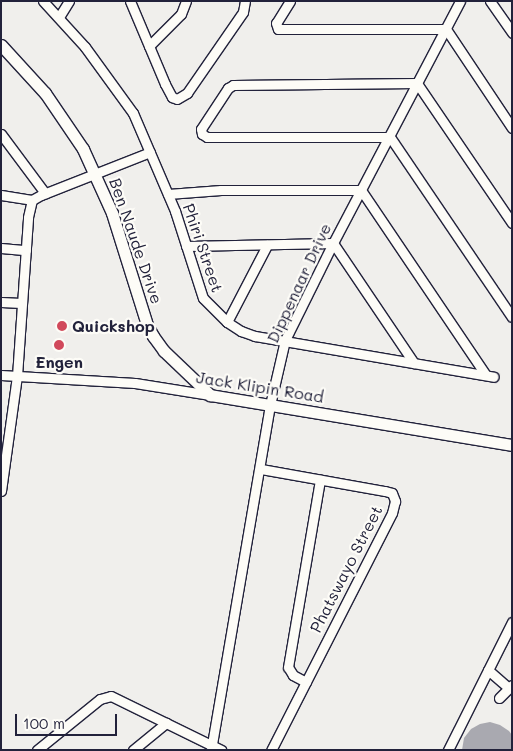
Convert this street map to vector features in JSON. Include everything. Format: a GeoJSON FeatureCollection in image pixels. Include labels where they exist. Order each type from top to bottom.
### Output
{"type":"FeatureCollection","features":[{"type":"Feature","properties":{"kind":"main road","name":"Ben Naude Drive"},"geometry":{"type":"LineString","coordinates":[[1,45],[45,93],[71,128],[96,173],[122,240],[147,325],[164,351],[210,395]]}},
{"type":"Feature","properties":{"kind":"main road","name":"Jack Klipin Road"},"geometry":{"type":"LineString","coordinates":[[210,395],[512,445]]}},
{"type":"Feature","properties":{"kind":"street","name":"Phiri Street"},"geometry":{"type":"LineString","coordinates":[[43,1],[85,47],[126,102],[138,122],[168,194],[203,298],[227,322],[247,334],[490,376],[361,190]]}},
{"type":"Feature","properties":{"kind":"street"},"geometry":{"type":"LineString","coordinates":[[59,17],[69,1]]}},
{"type":"Feature","properties":{"kind":"street"},"geometry":{"type":"LineString","coordinates":[[130,1],[169,94],[177,99],[188,93],[243,12],[245,1]]}},
{"type":"Feature","properties":{"kind":"street"},"geometry":{"type":"LineString","coordinates":[[149,46],[180,14],[186,1]]}},
{"type":"Feature","properties":{"kind":"street"},"geometry":{"type":"LineString","coordinates":[[290,1],[278,19],[276,28],[287,30],[446,29],[512,128]]}},
{"type":"Feature","properties":{"kind":"street","name":"Dippenaar Drive"},"geometry":{"type":"LineString","coordinates":[[211,748],[261,469],[270,405],[285,340],[333,243],[460,1]]}},
{"type":"Feature","properties":{"kind":"street"},"geometry":{"type":"LineString","coordinates":[[490,1],[512,33]]}},
{"type":"Feature","properties":{"kind":"street"},"geometry":{"type":"LineString","coordinates":[[512,223],[417,83],[233,85],[228,88],[204,124],[202,132],[207,137],[390,137],[512,317]]}},
{"type":"Feature","properties":{"kind":"street"},"geometry":{"type":"LineString","coordinates":[[1,134],[45,193]]}},
{"type":"Feature","properties":{"kind":"street"},"geometry":{"type":"LineString","coordinates":[[1,195],[32,200],[45,193],[150,152]]}},
{"type":"Feature","properties":{"kind":"street"},"geometry":{"type":"LineString","coordinates":[[168,194],[221,190],[361,190]]}},
{"type":"Feature","properties":{"kind":"street"},"geometry":{"type":"LineString","coordinates":[[1,491],[5,440],[16,376],[28,217],[32,200]]}},
{"type":"Feature","properties":{"kind":"street"},"geometry":{"type":"LineString","coordinates":[[186,246],[333,243],[414,364]]}},
{"type":"Feature","properties":{"kind":"street"},"geometry":{"type":"LineString","coordinates":[[227,322],[267,245]]}},
{"type":"Feature","properties":{"kind":"street"},"geometry":{"type":"LineString","coordinates":[[1,248],[26,250]]}},
{"type":"Feature","properties":{"kind":"street"},"geometry":{"type":"LineString","coordinates":[[1,302],[22,303]]}},
{"type":"Feature","properties":{"kind":"street","name":"Jack Klipin Road"},"geometry":{"type":"LineString","coordinates":[[1,375],[135,383],[210,395]]}},
{"type":"Feature","properties":{"kind":"street","name":"Phatswayo Street"},"geometry":{"type":"LineString","coordinates":[[261,469],[385,490],[394,496],[395,504],[271,750]]}},
{"type":"Feature","properties":{"kind":"street"},"geometry":{"type":"LineString","coordinates":[[306,682],[293,675],[288,667],[320,480]]}},
{"type":"Feature","properties":{"kind":"street"},"geometry":{"type":"LineString","coordinates":[[448,750],[512,622]]}},
{"type":"Feature","properties":{"kind":"street"},"geometry":{"type":"LineString","coordinates":[[488,670],[510,686],[499,698]]}},
{"type":"Feature","properties":{"kind":"street"},"geometry":{"type":"LineString","coordinates":[[37,750],[106,696],[121,700],[211,748],[221,750]]}},
{"type":"Feature","properties":{"kind":"street"},"geometry":{"type":"LineString","coordinates":[[133,750],[166,723]]}},
{"type":"Feature","properties":{"kind":"shaded area"},"geometry":{"type":"Polygon","coordinates":[[[490,722],[500,725],[509,731],[512,735],[512,750],[462,750],[464,738],[471,729],[480,724],[490,722]]]}},
{"type":"Feature","properties":{"kind":"place","name":"Quickshop"},"geometry":{"type":"Point","coordinates":[62,326]}},
{"type":"Feature","properties":{"kind":"place","name":"Engen"},"geometry":{"type":"Point","coordinates":[59,345]}}]}
